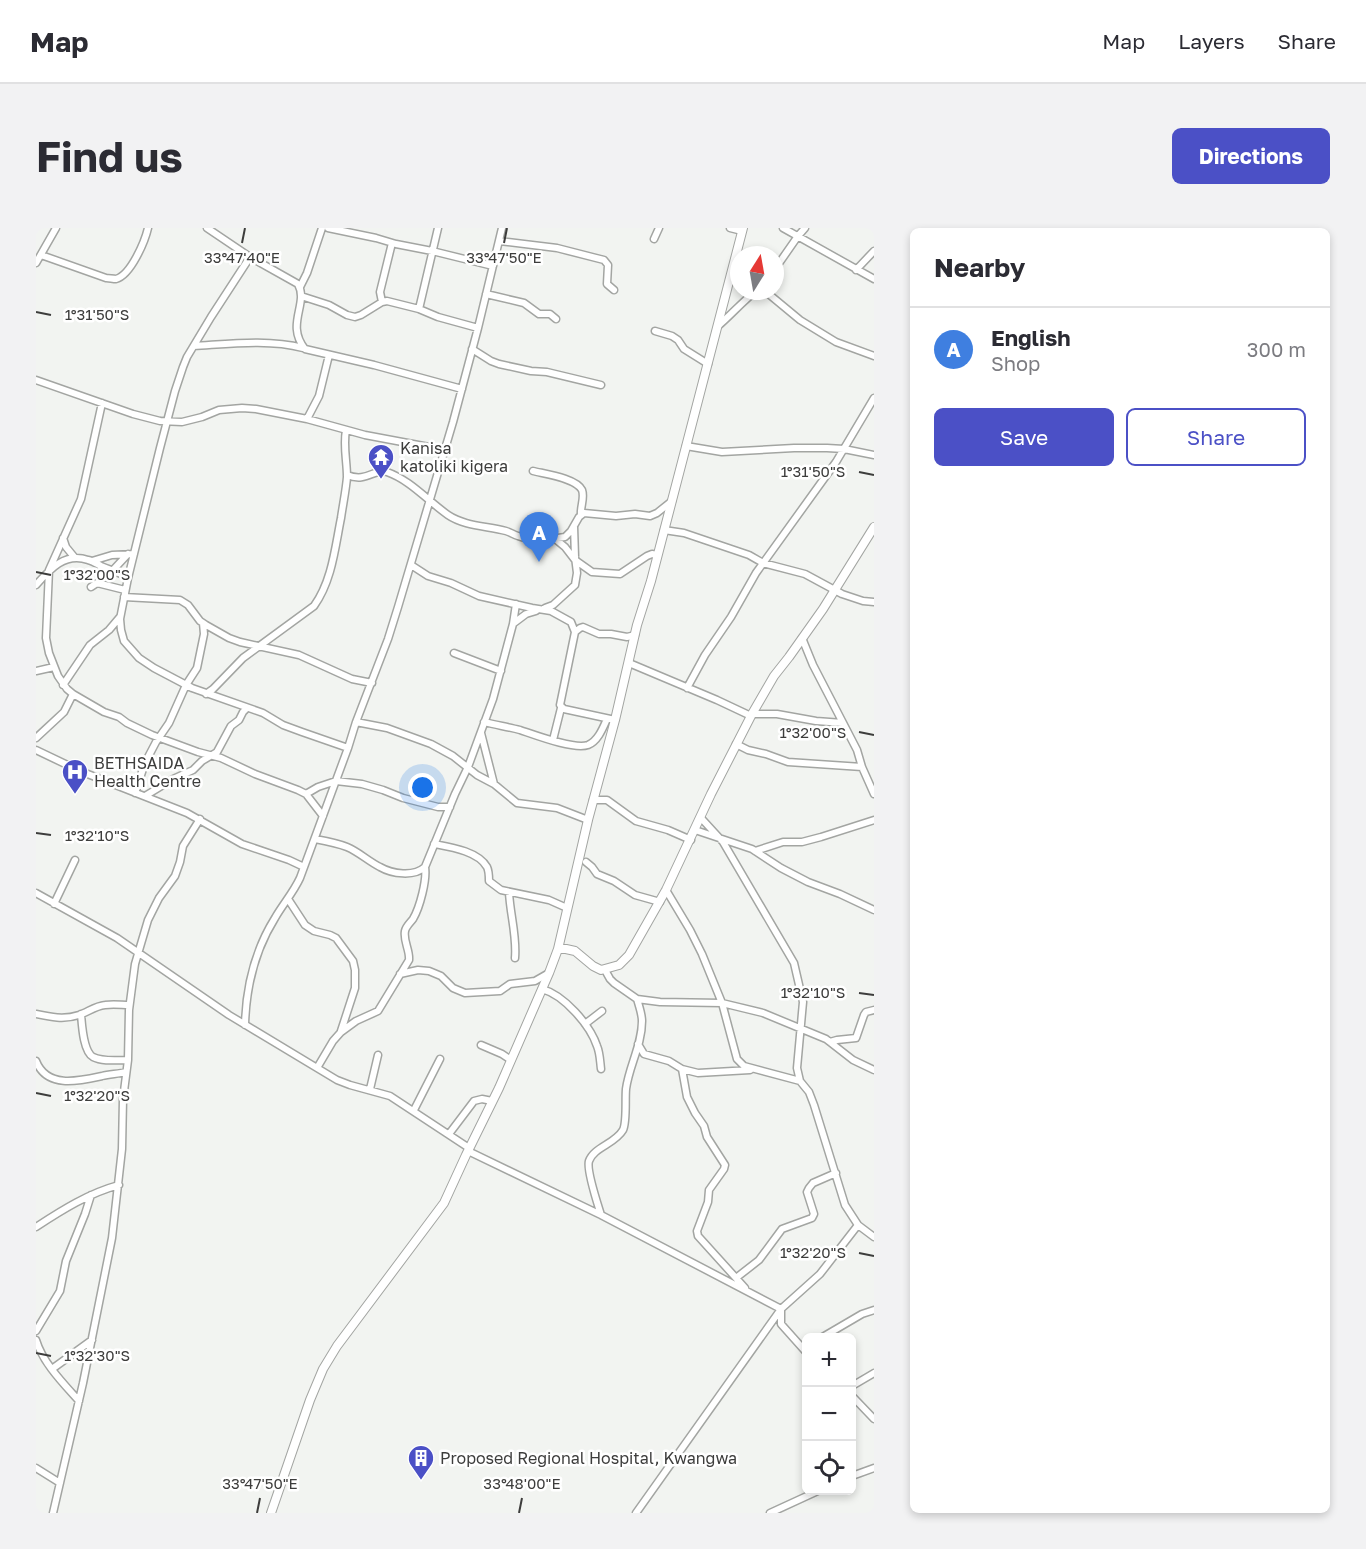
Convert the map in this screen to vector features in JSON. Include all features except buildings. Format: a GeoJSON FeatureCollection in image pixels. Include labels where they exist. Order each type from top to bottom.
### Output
{"type":"FeatureCollection","features":[{"type":"Feature","properties":{"kind":"street"},"geometry":{"type":"LineString","coordinates":[[36,263],[39,254],[56,228]]}},
{"type":"Feature","properties":{"kind":"street"},"geometry":{"type":"LineString","coordinates":[[39,254],[106,278],[119,278],[140,252],[148,228]]}},
{"type":"Feature","properties":{"kind":"street"},"geometry":{"type":"LineString","coordinates":[[209,228],[250,257],[296,282],[300,287],[301,296],[296,327],[299,341],[304,349]]}},
{"type":"Feature","properties":{"kind":"street"},"geometry":{"type":"LineString","coordinates":[[300,287],[308,273],[322,228]]}},
{"type":"Feature","properties":{"kind":"street"},"geometry":{"type":"LineString","coordinates":[[327,228],[493,266]]}},
{"type":"Feature","properties":{"kind":"street"},"geometry":{"type":"LineString","coordinates":[[419,309],[438,228]]}},
{"type":"Feature","properties":{"kind":"street"},"geometry":{"type":"LineString","coordinates":[[245,1024],[248,989],[255,963],[274,918],[295,888],[304,867],[388,639],[462,389],[502,228]]}},
{"type":"Feature","properties":{"kind":"street"},"geometry":{"type":"LineString","coordinates":[[654,239],[659,228]]}},
{"type":"Feature","properties":{"kind":"street"},"geometry":{"type":"LineString","coordinates":[[730,228],[742,230],[740,246]]}},
{"type":"Feature","properties":{"kind":"street"},"geometry":{"type":"LineString","coordinates":[[783,228],[874,279]]}},
{"type":"Feature","properties":{"kind":"street"},"geometry":{"type":"LineString","coordinates":[[784,256],[805,228]]}},
{"type":"Feature","properties":{"kind":"street"},"geometry":{"type":"LineString","coordinates":[[499,241],[557,248],[604,260],[608,265],[607,284],[614,290]]}},
{"type":"Feature","properties":{"kind":"street"},"geometry":{"type":"LineString","coordinates":[[382,302],[381,292],[392,243]]}},
{"type":"Feature","properties":{"kind":"street"},"geometry":{"type":"LineString","coordinates":[[856,270],[874,251]]}},
{"type":"Feature","properties":{"kind":"street"},"geometry":{"type":"LineString","coordinates":[[250,257],[183,367],[131,554],[120,616],[122,636],[129,647],[147,664],[206,694],[263,713],[302,732],[348,748]]}},
{"type":"Feature","properties":{"kind":"street"},"geometry":{"type":"LineString","coordinates":[[271,1513],[322,1369],[444,1203],[549,973],[558,949],[611,719],[629,663],[718,327],[730,291]]}},
{"type":"Feature","properties":{"kind":"street"},"geometry":{"type":"LineString","coordinates":[[486,294],[524,303],[539,314],[550,314],[556,319]]}},
{"type":"Feature","properties":{"kind":"street"},"geometry":{"type":"LineString","coordinates":[[301,296],[328,305],[352,317],[361,315],[382,302],[392,302],[478,328]]}},
{"type":"Feature","properties":{"kind":"street"},"geometry":{"type":"LineString","coordinates":[[718,327],[746,300]]}},
{"type":"Feature","properties":{"kind":"street"},"geometry":{"type":"LineString","coordinates":[[777,300],[800,320],[836,342],[874,356]]}},
{"type":"Feature","properties":{"kind":"street"},"geometry":{"type":"LineString","coordinates":[[655,331],[672,336],[684,349],[708,364]]}},
{"type":"Feature","properties":{"kind":"street"},"geometry":{"type":"LineString","coordinates":[[194,346],[256,343],[289,345],[462,389]]}},
{"type":"Feature","properties":{"kind":"street"},"geometry":{"type":"LineString","coordinates":[[472,349],[499,364],[547,372],[601,385]]}},
{"type":"Feature","properties":{"kind":"street"},"geometry":{"type":"LineString","coordinates":[[307,418],[319,396],[329,355]]}},
{"type":"Feature","properties":{"kind":"street"},"geometry":{"type":"LineString","coordinates":[[36,380],[150,419],[166,422],[182,422],[219,410],[256,409],[307,418],[346,430],[445,450]]}},
{"type":"Feature","properties":{"kind":"street"},"geometry":{"type":"LineString","coordinates":[[687,688],[705,655],[731,618],[750,582],[844,449],[874,398]]}},
{"type":"Feature","properties":{"kind":"street"},"geometry":{"type":"LineString","coordinates":[[102,403],[81,499],[49,570],[45,633],[54,667],[63,685],[73,694],[104,712],[119,717],[159,738],[230,761],[255,774],[306,794],[323,816]]}},
{"type":"Feature","properties":{"kind":"street"},"geometry":{"type":"LineString","coordinates":[[206,694],[239,661],[314,606],[324,590],[332,562],[346,475],[344,450],[346,430]]}},
{"type":"Feature","properties":{"kind":"street"},"geometry":{"type":"LineString","coordinates":[[686,446],[722,452],[804,448],[844,449],[874,454]]}},
{"type":"Feature","properties":{"kind":"street"},"geometry":{"type":"LineString","coordinates":[[346,475],[361,478],[385,472],[402,480],[453,518],[466,522],[505,530],[521,537],[567,536],[581,514],[582,493],[578,486],[562,478],[533,471]]}},
{"type":"Feature","properties":{"kind":"street"},"geometry":{"type":"LineString","coordinates":[[581,514],[650,516],[672,501]]}},
{"type":"Feature","properties":{"kind":"street"},"geometry":{"type":"LineString","coordinates":[[411,565],[429,576],[479,596],[532,608],[546,608],[553,605],[573,587],[576,577],[574,525]]}},
{"type":"Feature","properties":{"kind":"street"},"geometry":{"type":"LineString","coordinates":[[558,949],[575,951],[593,966],[605,970],[619,965],[629,955],[660,902],[736,744],[774,676],[835,589],[874,527]]}},
{"type":"Feature","properties":{"kind":"street"},"geometry":{"type":"LineString","coordinates":[[664,530],[684,533],[749,555],[763,563],[805,574],[842,594],[874,602]]}},
{"type":"Feature","properties":{"kind":"street"},"geometry":{"type":"LineString","coordinates":[[63,537],[66,547],[75,558]]}},
{"type":"Feature","properties":{"kind":"street"},"geometry":{"type":"LineString","coordinates":[[554,538],[575,560],[591,572],[618,574],[651,554],[657,555]]}},
{"type":"Feature","properties":{"kind":"street"},"geometry":{"type":"LineString","coordinates":[[92,561],[112,555],[131,554]]}},
{"type":"Feature","properties":{"kind":"street"},"geometry":{"type":"LineString","coordinates":[[113,570],[131,554]]}},
{"type":"Feature","properties":{"kind":"street"},"geometry":{"type":"LineString","coordinates":[[36,585],[49,570],[61,562],[75,558],[92,561],[128,578]]}},
{"type":"Feature","properties":{"kind":"street"},"geometry":{"type":"LineString","coordinates":[[91,587],[97,584],[125,593],[180,600],[188,605],[203,623],[234,640],[299,655],[352,679],[372,683]]}},
{"type":"Feature","properties":{"kind":"street"},"geometry":{"type":"LineString","coordinates":[[318,1068],[333,1041],[341,1032],[356,1021],[378,1011],[410,957],[405,930],[413,918],[425,882],[425,867],[468,768],[493,699],[516,604]]}},
{"type":"Feature","properties":{"kind":"street"},"geometry":{"type":"LineString","coordinates":[[513,624],[526,614],[538,611],[540,608]]}},
{"type":"Feature","properties":{"kind":"street"},"geometry":{"type":"LineString","coordinates":[[540,608],[571,622],[575,632],[553,740]]}},
{"type":"Feature","properties":{"kind":"street"},"geometry":{"type":"LineString","coordinates":[[63,685],[90,645],[109,630],[120,616]]}},
{"type":"Feature","properties":{"kind":"street"},"geometry":{"type":"LineString","coordinates":[[135,793],[145,763],[169,723],[186,684],[197,668],[204,631],[203,623]]}},
{"type":"Feature","properties":{"kind":"street"},"geometry":{"type":"LineString","coordinates":[[575,632],[583,627],[599,634],[627,637],[635,635]]}},
{"type":"Feature","properties":{"kind":"street"},"geometry":{"type":"LineString","coordinates":[[802,638],[813,665],[857,750],[874,794]]}},
{"type":"Feature","properties":{"kind":"street"},"geometry":{"type":"LineString","coordinates":[[454,653],[501,671]]}},
{"type":"Feature","properties":{"kind":"street"},"geometry":{"type":"LineString","coordinates":[[629,663],[752,715],[777,714],[843,723]]}},
{"type":"Feature","properties":{"kind":"street"},"geometry":{"type":"LineString","coordinates":[[36,671],[54,667]]}},
{"type":"Feature","properties":{"kind":"street"},"geometry":{"type":"LineString","coordinates":[[36,738],[64,712],[73,694]]}},
{"type":"Feature","properties":{"kind":"street"},"geometry":{"type":"LineString","coordinates":[[145,796],[168,781],[193,770],[217,752],[231,726],[238,722],[247,708]]}},
{"type":"Feature","properties":{"kind":"street"},"geometry":{"type":"LineString","coordinates":[[561,708],[611,719]]}},
{"type":"Feature","properties":{"kind":"street"},"geometry":{"type":"LineString","coordinates":[[484,722],[574,746],[589,744],[611,719]]}},
{"type":"Feature","properties":{"kind":"street"},"geometry":{"type":"LineString","coordinates":[[356,722],[387,728],[431,744],[494,784],[517,803],[557,808],[588,820]]}},
{"type":"Feature","properties":{"kind":"street"},"geometry":{"type":"LineString","coordinates":[[480,731],[494,784]]}},
{"type":"Feature","properties":{"kind":"street"},"geometry":{"type":"LineString","coordinates":[[736,744],[788,762],[862,767]]}},
{"type":"Feature","properties":{"kind":"street"},"geometry":{"type":"LineString","coordinates":[[36,750],[80,771],[187,813],[242,844],[304,867]]}},
{"type":"Feature","properties":{"kind":"street"},"geometry":{"type":"LineString","coordinates":[[306,794],[336,781],[362,784],[403,798],[438,807],[450,807]]}},
{"type":"Feature","properties":{"kind":"street"},"geometry":{"type":"LineString","coordinates":[[593,800],[608,800],[636,821],[668,830],[691,840]]}},
{"type":"Feature","properties":{"kind":"street"},"geometry":{"type":"LineString","coordinates":[[701,818],[720,838],[794,963],[803,998],[797,1068],[800,1081],[809,1092],[845,1206],[858,1226],[874,1238]]}},
{"type":"Feature","properties":{"kind":"street"},"geometry":{"type":"LineString","coordinates":[[53,1513],[79,1401],[112,1238],[122,1147],[129,1005],[138,953],[148,920],[159,898],[175,876],[183,846],[200,819]]}},
{"type":"Feature","properties":{"kind":"street"},"geometry":{"type":"LineString","coordinates":[[755,851],[783,842],[812,840],[874,820]]}},
{"type":"Feature","properties":{"kind":"street"},"geometry":{"type":"LineString","coordinates":[[695,830],[755,851],[808,882],[874,910]]}},
{"type":"Feature","properties":{"kind":"street"},"geometry":{"type":"LineString","coordinates":[[315,839],[347,847],[388,870],[409,873],[420,871],[425,867]]}},
{"type":"Feature","properties":{"kind":"street"},"geometry":{"type":"LineString","coordinates":[[434,844],[479,858],[488,868],[490,882],[501,890],[549,900],[567,908]]}},
{"type":"Feature","properties":{"kind":"street"},"geometry":{"type":"LineString","coordinates":[[54,904],[75,860]]}},
{"type":"Feature","properties":{"kind":"street"},"geometry":{"type":"LineString","coordinates":[[586,862],[597,874],[635,895],[660,902]]}},
{"type":"Feature","properties":{"kind":"street"},"geometry":{"type":"LineString","coordinates":[[666,890],[690,930],[722,1003],[735,1056],[739,1062],[744,1066],[800,1081]]}},
{"type":"Feature","properties":{"kind":"street"},"geometry":{"type":"LineString","coordinates":[[509,892],[515,944],[514,958]]}},
{"type":"Feature","properties":{"kind":"street"},"geometry":{"type":"LineString","coordinates":[[36,893],[117,938],[245,1024],[344,1083],[390,1096],[469,1149],[602,1215],[781,1309]]}},
{"type":"Feature","properties":{"kind":"street"},"geometry":{"type":"LineString","coordinates":[[288,899],[305,925],[314,931],[336,938],[353,961],[355,988],[341,1032]]}},
{"type":"Feature","properties":{"kind":"street"},"geometry":{"type":"LineString","coordinates":[[400,974],[418,970],[429,971],[441,976],[455,989],[465,993],[500,991],[510,984],[535,981],[549,973]]}},
{"type":"Feature","properties":{"kind":"street"},"geometry":{"type":"LineString","coordinates":[[605,970],[614,983],[637,999],[660,1002],[722,1003],[763,1013],[830,1042],[853,1060],[874,1070]]}},
{"type":"Feature","properties":{"kind":"street"},"geometry":{"type":"LineString","coordinates":[[542,989],[556,995],[585,1024],[597,1045],[601,1069]]}},
{"type":"Feature","properties":{"kind":"street"},"geometry":{"type":"LineString","coordinates":[[602,1215],[588,1167],[589,1160],[593,1154],[613,1141],[624,1128],[627,1088],[642,1023],[637,999]]}},
{"type":"Feature","properties":{"kind":"street"},"geometry":{"type":"LineString","coordinates":[[36,1014],[58,1018],[81,1014],[104,1005],[129,1005]]}},
{"type":"Feature","properties":{"kind":"street"},"geometry":{"type":"LineString","coordinates":[[830,1042],[856,1038],[864,1015],[874,1010]]}},
{"type":"Feature","properties":{"kind":"street"},"geometry":{"type":"LineString","coordinates":[[585,1024],[603,1011]]}},
{"type":"Feature","properties":{"kind":"street"},"geometry":{"type":"LineString","coordinates":[[81,1014],[86,1048],[93,1057],[103,1060],[128,1060]]}},
{"type":"Feature","properties":{"kind":"street"},"geometry":{"type":"LineString","coordinates":[[638,1043],[643,1053]]}},
{"type":"Feature","properties":{"kind":"street"},"geometry":{"type":"LineString","coordinates":[[481,1045],[511,1060]]}},
{"type":"Feature","properties":{"kind":"street"},"geometry":{"type":"LineString","coordinates":[[636,1052],[702,1074],[755,1069]]}},
{"type":"Feature","properties":{"kind":"street"},"geometry":{"type":"LineString","coordinates":[[370,1089],[378,1055]]}},
{"type":"Feature","properties":{"kind":"street"},"geometry":{"type":"LineString","coordinates":[[728,1071],[735,1056]]}},
{"type":"Feature","properties":{"kind":"street"},"geometry":{"type":"LineString","coordinates":[[414,1110],[440,1059]]}},
{"type":"Feature","properties":{"kind":"street"},"geometry":{"type":"LineString","coordinates":[[36,1061],[43,1073],[61,1081],[126,1072]]}},
{"type":"Feature","properties":{"kind":"street"},"geometry":{"type":"LineString","coordinates":[[682,1069],[687,1097],[704,1126],[707,1137],[725,1165],[709,1190],[708,1202],[696,1231],[747,1290]]}},
{"type":"Feature","properties":{"kind":"street"},"geometry":{"type":"LineString","coordinates":[[449,1134],[474,1101],[482,1099],[492,1101]]}},
{"type":"Feature","properties":{"kind":"street"},"geometry":{"type":"LineString","coordinates":[[736,1278],[759,1260],[782,1229],[812,1218],[814,1214],[807,1192],[809,1188],[813,1183],[836,1173]]}},
{"type":"Feature","properties":{"kind":"street"},"geometry":{"type":"LineString","coordinates":[[36,1227],[91,1195],[119,1185]]}},
{"type":"Feature","properties":{"kind":"street"},"geometry":{"type":"LineString","coordinates":[[36,1331],[60,1291],[66,1261],[91,1195]]}},
{"type":"Feature","properties":{"kind":"street"},"geometry":{"type":"LineString","coordinates":[[636,1513],[781,1309],[820,1274],[858,1226]]}},
{"type":"Feature","properties":{"kind":"street"},"geometry":{"type":"LineString","coordinates":[[781,1309],[781,1324],[802,1346]]}},
{"type":"Feature","properties":{"kind":"street"},"geometry":{"type":"LineString","coordinates":[[830,1333],[862,1314],[874,1310]]}},
{"type":"Feature","properties":{"kind":"street"},"geometry":{"type":"LineString","coordinates":[[36,1340],[52,1369],[79,1401]]}},
{"type":"Feature","properties":{"kind":"street"},"geometry":{"type":"LineString","coordinates":[[52,1369],[92,1340]]}},
{"type":"Feature","properties":{"kind":"street"},"geometry":{"type":"LineString","coordinates":[[36,1363],[44,1357]]}},
{"type":"Feature","properties":{"kind":"street"},"geometry":{"type":"LineString","coordinates":[[856,1384],[874,1373]]}},
{"type":"Feature","properties":{"kind":"street"},"geometry":{"type":"LineString","coordinates":[[856,1400],[874,1419]]}},
{"type":"Feature","properties":{"kind":"street"},"geometry":{"type":"LineString","coordinates":[[36,1468],[60,1483]]}},
{"type":"Feature","properties":{"kind":"street"},"geometry":{"type":"LineString","coordinates":[[856,1475],[874,1468]]}},
{"type":"Feature","properties":{"kind":"street"},"geometry":{"type":"LineString","coordinates":[[770,1513],[811,1495]]}},
{"type":"Feature","properties":{"kind":"place","name":"Kanisa katoliki kigera"},"geometry":{"type":"Point","coordinates":[381,480]}},
{"type":"Feature","properties":{"kind":"place","name":"English"},"geometry":{"type":"Point","coordinates":[539,562]}},
{"type":"Feature","properties":{"kind":"place","name":"BETHSAIDA Health Centre"},"geometry":{"type":"Point","coordinates":[75,795]}},
{"type":"Feature","properties":{"kind":"place","name":"Proposed Regional Hospital, Kwangwa"},"geometry":{"type":"Point","coordinates":[421,1481]}}]}
